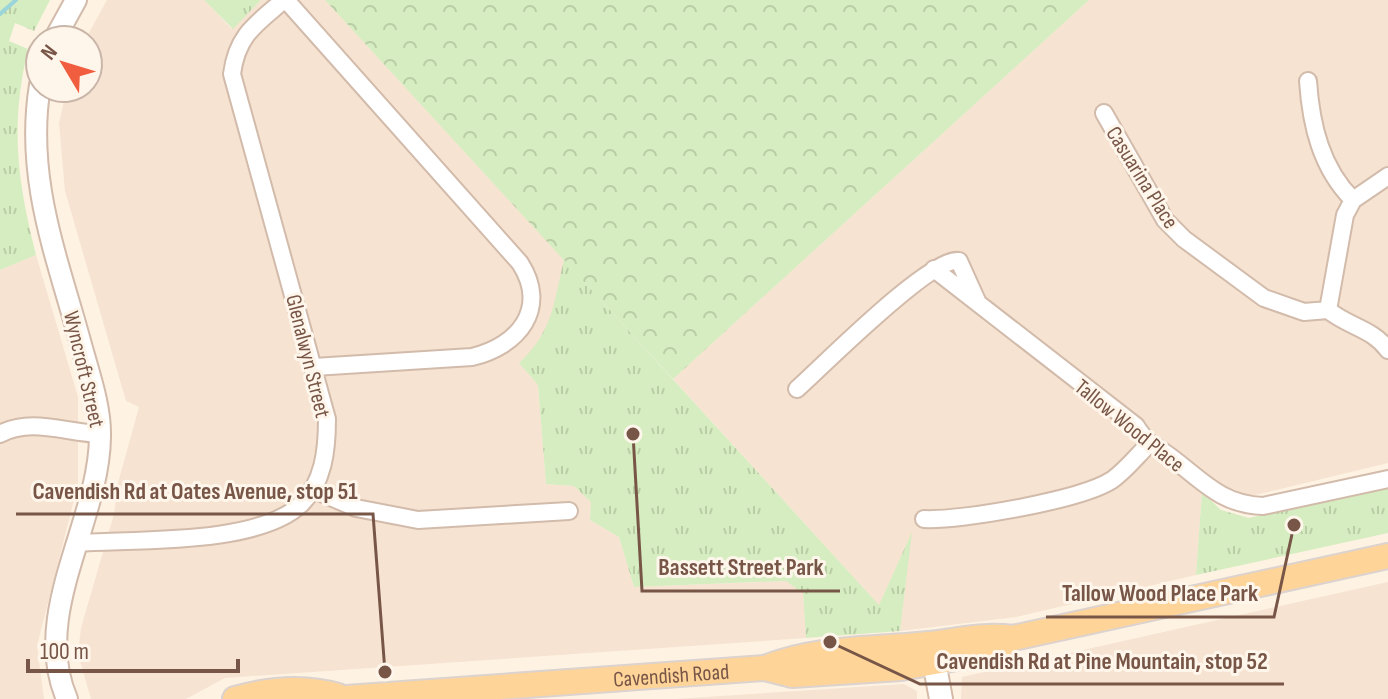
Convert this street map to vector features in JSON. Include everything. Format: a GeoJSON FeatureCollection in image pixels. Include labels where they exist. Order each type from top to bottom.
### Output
{"type":"FeatureCollection","features":[{"type":"Feature","properties":{"kind":"main road","name":"Cavendish Road"},"geometry":{"type":"LineString","coordinates":[[235,699],[302,690],[335,698],[385,696],[765,668],[794,656],[990,652],[1013,638],[1388,556]]}},
{"type":"Feature","properties":{"kind":"main road"},"geometry":{"type":"LineString","coordinates":[[933,654],[941,699]]}},
{"type":"Feature","properties":{"kind":"street"},"geometry":{"type":"LineString","coordinates":[[63,24],[76,0]]}},
{"type":"Feature","properties":{"kind":"street"},"geometry":{"type":"LineString","coordinates":[[285,0],[520,263],[530,279],[532,298],[525,323],[494,352],[472,357],[314,367]]}},
{"type":"Feature","properties":{"kind":"street","name":"Glenalwyn Street"},"geometry":{"type":"LineString","coordinates":[[78,543],[233,533],[272,524],[301,505],[312,489],[327,448],[327,419],[232,74],[235,48],[250,30],[285,0]]}},
{"type":"Feature","properties":{"kind":"street"},"geometry":{"type":"LineString","coordinates":[[1308,81],[1310,113],[1320,145],[1334,180],[1353,200]]}},
{"type":"Feature","properties":{"kind":"street","name":"Wyncroft Street"},"geometry":{"type":"LineString","coordinates":[[39,104],[36,173],[88,369],[101,434],[98,459],[55,642],[57,669],[67,699]]}},
{"type":"Feature","properties":{"kind":"street","name":"Casuarina Place"},"geometry":{"type":"LineString","coordinates":[[1104,113],[1165,220],[1184,239],[1264,298],[1304,312],[1328,310],[1344,323],[1362,327],[1378,337],[1388,350]]}},
{"type":"Feature","properties":{"kind":"street"},"geometry":{"type":"LineString","coordinates":[[1328,310],[1345,215],[1353,200],[1388,176]]}},
{"type":"Feature","properties":{"kind":"street","name":"Tallow Wood Place"},"geometry":{"type":"LineString","coordinates":[[797,389],[942,262],[959,261],[980,308],[1136,426],[1148,445],[1167,453],[1221,496],[1243,505],[1263,506],[1388,479]]}},
{"type":"Feature","properties":{"kind":"street"},"geometry":{"type":"LineString","coordinates":[[0,434],[19,425],[37,425],[67,433],[101,434]]}},
{"type":"Feature","properties":{"kind":"street"},"geometry":{"type":"LineString","coordinates":[[924,519],[950,521],[1087,491],[1112,480],[1148,445]]}},
{"type":"Feature","properties":{"kind":"street"},"geometry":{"type":"LineString","coordinates":[[312,489],[356,508],[418,520],[569,511]]}},
{"type":"Feature","properties":{"kind":"shaded area"},"geometry":{"type":"Polygon","coordinates":[[[107,0],[204,0],[232,29],[261,0],[325,0],[564,260],[552,320],[539,344],[519,363],[538,385],[546,484],[574,486],[591,502],[590,520],[619,537],[634,587],[787,581],[803,593],[806,638],[225,678],[186,699],[91,699],[78,654],[81,628],[114,514],[118,483],[139,407],[126,401],[65,191],[59,123],[63,104],[104,104],[104,24],[94,24],[107,0]]]}},
{"type":"Feature","properties":{"kind":"shaded area"},"geometry":{"type":"Polygon","coordinates":[[[1089,0],[1388,0],[1388,463],[1251,496],[1203,477],[1196,575],[1016,617],[900,631],[911,535],[879,605],[673,379],[1089,0]]]}},
{"type":"Feature","properties":{"kind":"shaded area"},"geometry":{"type":"Polygon","coordinates":[[[36,255],[78,397],[78,484],[37,646],[44,699],[0,699],[0,270],[36,255]]]}},
{"type":"Feature","properties":{"kind":"shaded area"},"geometry":{"type":"Polygon","coordinates":[[[1388,582],[1388,699],[961,699],[962,677],[1388,582]]]}},
{"type":"Feature","properties":{"kind":"shaded area"},"geometry":{"type":"Polygon","coordinates":[[[904,684],[917,691],[917,699],[675,699],[904,684]]]}},
{"type":"Feature","properties":{"kind":"green space"},"geometry":{"type":"Polygon","coordinates":[[[0,0],[50,0],[38,24],[24,24],[24,27],[15,23],[9,41],[24,47],[18,152],[24,202],[36,255],[0,270],[0,0]]]}},
{"type":"Feature","properties":{"kind":"green space"},"geometry":{"type":"Polygon","coordinates":[[[204,0],[261,0],[233,29],[204,0]]]}},
{"type":"Feature","properties":{"kind":"green space"},"geometry":{"type":"Polygon","coordinates":[[[325,0],[1089,0],[673,379],[325,0]]]}},
{"type":"Feature","properties":{"kind":"green space"},"geometry":{"type":"Polygon","coordinates":[[[564,260],[879,605],[912,532],[900,631],[806,638],[803,593],[786,581],[634,587],[619,537],[590,520],[591,502],[574,486],[546,484],[538,385],[519,363],[546,328],[564,260]]]}},
{"type":"Feature","properties":{"kind":"green space"},"geometry":{"type":"Polygon","coordinates":[[[1388,487],[1388,533],[1196,575],[1202,492],[1221,510],[1249,518],[1388,487]]]}},
{"type":"Feature","properties":{"kind":"waterway"},"geometry":{"type":"LineString","coordinates":[[0,14],[16,0]]}},
{"type":"Feature","properties":{"kind":"place","name":"Bassett Street Park"},"geometry":{"type":"Point","coordinates":[633,434]}},
{"type":"Feature","properties":{"kind":"place","name":"Tallow Wood Place Park"},"geometry":{"type":"Point","coordinates":[1294,525]}},
{"type":"Feature","properties":{"kind":"place","name":"Cavendish Rd at Pine Mountain, stop 52"},"geometry":{"type":"Point","coordinates":[830,642]}},
{"type":"Feature","properties":{"kind":"place","name":"Cavendish Rd at Oates Avenue, stop 51"},"geometry":{"type":"Point","coordinates":[385,672]}}]}
